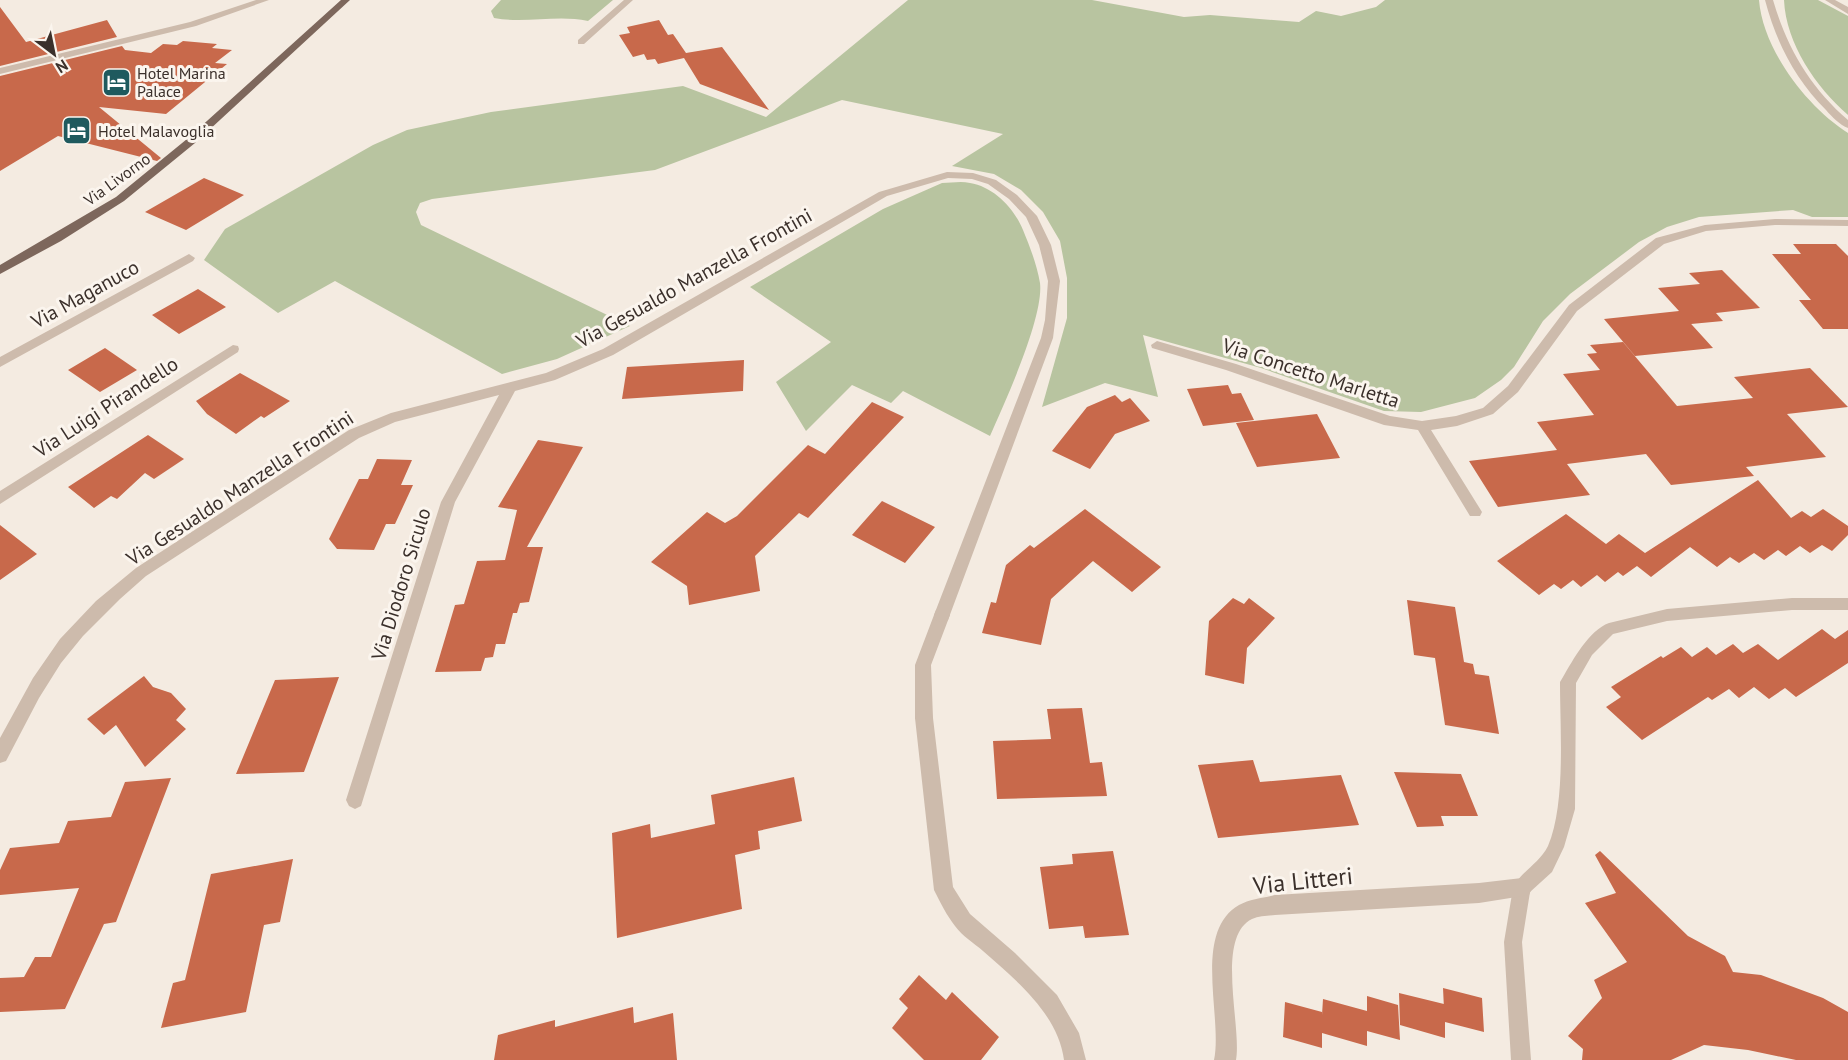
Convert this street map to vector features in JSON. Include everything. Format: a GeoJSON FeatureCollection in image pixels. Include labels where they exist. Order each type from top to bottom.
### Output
{"type":"FeatureCollection","features":[{"type":"Feature","properties":{"kind":"main road","name":"Via Livorno"},"geometry":{"type":"LineString","coordinates":[[0,270],[120,199],[191,141],[346,0]]}},
{"type":"Feature","properties":{"kind":"street"},"geometry":{"type":"LineString","coordinates":[[0,71],[193,24],[266,0]]}},
{"type":"Feature","properties":{"kind":"street"},"geometry":{"type":"LineString","coordinates":[[581,42],[629,0]]}},
{"type":"Feature","properties":{"kind":"street"},"geometry":{"type":"LineString","coordinates":[[1768,0],[1778,32],[1804,79],[1826,106],[1848,125]]}},
{"type":"Feature","properties":{"kind":"street"},"geometry":{"type":"LineString","coordinates":[[1829,0],[1848,11]]}},
{"type":"Feature","properties":{"kind":"street","name":"Via Gesualdo Manzella Frontini"},"geometry":{"type":"LineString","coordinates":[[0,755],[45,672],[76,632],[109,598],[141,572],[354,434],[391,418],[550,377],[608,352],[883,194],[947,175],[973,176],[992,182],[1013,197],[1031,216],[1045,244],[1054,281],[1051,320],[1047,338],[923,665],[924,718],[944,890],[963,921],[1008,960],[1050,1002],[1072,1040],[1075,1060]]}},
{"type":"Feature","properties":{"kind":"street","name":"Via Concetto Marletta"},"geometry":{"type":"LineString","coordinates":[[1156,345],[1231,367],[1389,421],[1422,426],[1457,421],[1488,411],[1513,389],[1573,308],[1660,241],[1705,228],[1775,222],[1848,223]]}},
{"type":"Feature","properties":{"kind":"street","name":"Via Maganuco"},"geometry":{"type":"LineString","coordinates":[[0,363],[189,258]]}},
{"type":"Feature","properties":{"kind":"street","name":"Via Luigi Pirandello"},"geometry":{"type":"LineString","coordinates":[[0,498],[233,348]]}},
{"type":"Feature","properties":{"kind":"street","name":"Via Diodoro Siculo"},"geometry":{"type":"LineString","coordinates":[[355,800],[448,502],[509,389]]}},
{"type":"Feature","properties":{"kind":"street"},"geometry":{"type":"LineString","coordinates":[[1422,426],[1475,512]]}},
{"type":"Feature","properties":{"kind":"street","name":"Via Litteri"},"geometry":{"type":"LineString","coordinates":[[1225,1060],[1228,1045],[1222,949],[1230,924],[1244,913],[1275,905],[1479,893],[1522,888]]}},
{"type":"Feature","properties":{"kind":"lane"},"geometry":{"type":"LineString","coordinates":[[1521,1060],[1513,942],[1522,888],[1546,866],[1556,847],[1567,809],[1568,682],[1587,651],[1609,629],[1667,615],[1792,604],[1848,604]]}},
{"type":"Feature","properties":{"kind":"green space"},"geometry":{"type":"Polygon","coordinates":[[[501,0],[613,0],[588,21],[565,18],[506,20],[494,18],[491,11],[501,0]]]}},
{"type":"Feature","properties":{"kind":"green space"},"geometry":{"type":"Polygon","coordinates":[[[908,0],[1092,0],[1184,17],[1210,15],[1299,22],[1316,11],[1341,16],[1376,7],[1385,0],[1759,0],[1762,19],[1769,38],[1790,76],[1817,108],[1848,133],[1848,217],[1812,217],[1793,210],[1699,217],[1667,227],[1639,242],[1570,294],[1543,321],[1514,367],[1501,380],[1475,398],[1421,412],[1384,411],[1261,368],[1143,335],[1158,397],[1105,383],[1042,407],[1067,318],[1067,278],[1060,241],[1043,212],[1021,190],[994,174],[952,166],[1003,134],[842,100],[655,170],[432,199],[420,203],[416,212],[421,225],[630,326],[557,359],[502,374],[335,281],[278,313],[204,260],[225,229],[373,145],[407,130],[491,112],[683,86],[766,117],[908,0]]]}},
{"type":"Feature","properties":{"kind":"green space"},"geometry":{"type":"Polygon","coordinates":[[[1784,0],[1818,0],[1848,16],[1848,115],[1814,78],[1805,64],[1790,33],[1784,0]]]}},
{"type":"Feature","properties":{"kind":"green space"},"geometry":{"type":"Polygon","coordinates":[[[963,182],[979,185],[995,194],[1009,207],[1023,230],[1040,283],[1040,298],[1030,337],[990,436],[903,391],[891,403],[852,385],[806,431],[776,382],[831,342],[750,287],[883,209],[942,183],[963,182]]]}},
{"type":"Feature","properties":{"kind":"building"},"geometry":{"type":"Polygon","coordinates":[[[0,7],[26,42],[107,20],[117,37],[0,66],[0,7]]]}},
{"type":"Feature","properties":{"kind":"building"},"geometry":{"type":"Polygon","coordinates":[[[659,20],[668,35],[673,34],[686,53],[722,47],[769,110],[700,84],[684,58],[658,64],[655,59],[647,60],[644,54],[633,57],[619,35],[630,33],[627,27],[659,20]]]}},
{"type":"Feature","properties":{"kind":"building"},"geometry":{"type":"Polygon","coordinates":[[[183,41],[217,44],[212,48],[232,50],[215,63],[227,64],[166,114],[99,107],[161,158],[157,161],[58,136],[0,171],[0,76],[122,46],[125,50],[151,53],[163,44],[177,45],[183,41]]]}},
{"type":"Feature","properties":{"kind":"building"},"geometry":{"type":"Polygon","coordinates":[[[204,178],[244,195],[186,230],[145,212],[204,178]]]}},
{"type":"Feature","properties":{"kind":"building"},"geometry":{"type":"Polygon","coordinates":[[[1793,244],[1836,244],[1848,256],[1848,329],[1823,329],[1799,300],[1811,300],[1772,254],[1801,254],[1793,244]]]}},
{"type":"Feature","properties":{"kind":"building"},"geometry":{"type":"Polygon","coordinates":[[[1722,270],[1760,308],[1716,313],[1723,321],[1691,324],[1713,348],[1635,356],[1604,319],[1679,311],[1658,288],[1700,284],[1689,273],[1722,270]]]}},
{"type":"Feature","properties":{"kind":"building"},"geometry":{"type":"Polygon","coordinates":[[[198,289],[226,307],[179,334],[152,315],[198,289]]]}},
{"type":"Feature","properties":{"kind":"building"},"geometry":{"type":"Polygon","coordinates":[[[1623,342],[1677,406],[1753,398],[1734,377],[1810,368],[1848,407],[1787,414],[1826,457],[1746,467],[1754,476],[1671,485],[1646,454],[1567,464],[1590,495],[1498,507],[1469,461],[1557,450],[1537,422],[1594,415],[1563,374],[1600,370],[1587,354],[1597,353],[1590,345],[1623,342]]]}},
{"type":"Feature","properties":{"kind":"building"},"geometry":{"type":"Polygon","coordinates":[[[105,348],[137,370],[100,392],[68,370],[105,348]]]}},
{"type":"Feature","properties":{"kind":"building"},"geometry":{"type":"Polygon","coordinates":[[[744,360],[743,391],[622,399],[627,367],[744,360]]]}},
{"type":"Feature","properties":{"kind":"building"},"geometry":{"type":"Polygon","coordinates":[[[240,373],[290,401],[264,418],[261,416],[236,434],[207,414],[196,401],[240,373]]]}},
{"type":"Feature","properties":{"kind":"building"},"geometry":{"type":"Polygon","coordinates":[[[1228,385],[1232,394],[1241,393],[1254,420],[1203,426],[1187,389],[1228,385]]]}},
{"type":"Feature","properties":{"kind":"building"},"geometry":{"type":"Polygon","coordinates":[[[1115,395],[1122,402],[1130,398],[1150,421],[1115,434],[1090,469],[1052,451],[1087,407],[1115,395]]]}},
{"type":"Feature","properties":{"kind":"building"},"geometry":{"type":"Polygon","coordinates":[[[872,402],[904,417],[808,518],[799,513],[755,556],[760,591],[689,605],[687,586],[651,562],[707,512],[725,523],[737,516],[808,445],[825,454],[872,402]]]}},
{"type":"Feature","properties":{"kind":"building"},"geometry":{"type":"Polygon","coordinates":[[[1317,414],[1340,458],[1257,467],[1236,423],[1317,414]]]}},
{"type":"Feature","properties":{"kind":"building"},"geometry":{"type":"Polygon","coordinates":[[[148,435],[184,459],[154,479],[145,473],[117,499],[111,496],[94,508],[68,487],[148,435]]]}},
{"type":"Feature","properties":{"kind":"building"},"geometry":{"type":"Polygon","coordinates":[[[538,440],[583,447],[527,547],[543,547],[529,602],[520,603],[517,613],[513,613],[505,644],[496,644],[493,657],[485,658],[481,671],[435,672],[455,605],[464,604],[477,561],[505,560],[517,510],[498,507],[538,440]]]}},
{"type":"Feature","properties":{"kind":"building"},"geometry":{"type":"Polygon","coordinates":[[[377,459],[412,460],[401,485],[413,485],[395,524],[386,524],[374,550],[337,549],[329,539],[359,479],[368,479],[377,459]]]}},
{"type":"Feature","properties":{"kind":"building"},"geometry":{"type":"Polygon","coordinates":[[[1758,480],[1791,518],[1802,511],[1811,517],[1823,509],[1848,526],[1848,535],[1832,551],[1822,545],[1810,553],[1800,546],[1786,556],[1778,550],[1764,560],[1754,553],[1739,563],[1730,557],[1717,567],[1690,547],[1651,577],[1637,566],[1623,576],[1618,572],[1605,582],[1597,575],[1581,587],[1573,580],[1561,589],[1554,584],[1539,595],[1497,561],[1566,514],[1606,544],[1619,534],[1645,553],[1758,480]]]}},
{"type":"Feature","properties":{"kind":"building"},"geometry":{"type":"Polygon","coordinates":[[[882,501],[935,527],[905,563],[852,535],[882,501]]]}},
{"type":"Feature","properties":{"kind":"building"},"geometry":{"type":"Polygon","coordinates":[[[1085,509],[1161,567],[1132,592],[1093,561],[1051,599],[1041,645],[982,633],[991,602],[996,603],[1006,565],[1030,545],[1034,548],[1085,509]]]}},
{"type":"Feature","properties":{"kind":"building"},"geometry":{"type":"Polygon","coordinates":[[[0,525],[37,554],[0,580],[0,525]]]}},
{"type":"Feature","properties":{"kind":"building"},"geometry":{"type":"Polygon","coordinates":[[[1233,598],[1244,604],[1249,598],[1275,618],[1247,648],[1244,684],[1205,675],[1209,621],[1233,598]]]}},
{"type":"Feature","properties":{"kind":"building"},"geometry":{"type":"Polygon","coordinates":[[[1407,600],[1455,607],[1464,662],[1473,664],[1475,674],[1489,676],[1499,734],[1445,725],[1435,658],[1414,655],[1407,600]]]}},
{"type":"Feature","properties":{"kind":"building"},"geometry":{"type":"Polygon","coordinates":[[[1822,629],[1835,639],[1848,630],[1848,663],[1796,697],[1785,688],[1769,699],[1754,687],[1739,698],[1729,689],[1712,700],[1708,697],[1642,740],[1606,707],[1621,697],[1611,687],[1661,656],[1663,658],[1681,647],[1692,657],[1707,647],[1716,655],[1733,644],[1743,653],[1758,644],[1778,660],[1822,629]]]}},
{"type":"Feature","properties":{"kind":"building"},"geometry":{"type":"Polygon","coordinates":[[[144,676],[153,687],[171,693],[186,709],[176,720],[186,729],[145,767],[116,725],[104,735],[87,719],[144,676]]]}},
{"type":"Feature","properties":{"kind":"building"},"geometry":{"type":"Polygon","coordinates":[[[339,677],[304,772],[236,774],[275,680],[339,677]]]}},
{"type":"Feature","properties":{"kind":"building"},"geometry":{"type":"Polygon","coordinates":[[[1082,708],[1090,763],[1102,762],[1107,796],[997,799],[993,741],[1051,739],[1047,709],[1082,708]]]}},
{"type":"Feature","properties":{"kind":"building"},"geometry":{"type":"Polygon","coordinates":[[[1253,760],[1260,782],[1341,775],[1359,825],[1218,838],[1198,765],[1253,760]]]}},
{"type":"Feature","properties":{"kind":"building"},"geometry":{"type":"Polygon","coordinates":[[[1394,772],[1461,774],[1478,816],[1441,816],[1444,826],[1417,827],[1394,772]]]}},
{"type":"Feature","properties":{"kind":"building"},"geometry":{"type":"Polygon","coordinates":[[[794,777],[802,821],[758,831],[760,849],[735,855],[742,909],[617,938],[612,833],[650,824],[651,838],[715,824],[711,795],[794,777]]]}},
{"type":"Feature","properties":{"kind":"building"},"geometry":{"type":"Polygon","coordinates":[[[171,778],[116,922],[104,924],[65,1009],[0,1012],[0,978],[24,977],[35,957],[51,957],[79,888],[0,895],[0,870],[10,848],[59,843],[68,821],[111,817],[125,782],[171,778]]]}},
{"type":"Feature","properties":{"kind":"building"},"geometry":{"type":"Polygon","coordinates":[[[1113,851],[1129,935],[1085,938],[1083,926],[1049,929],[1040,867],[1073,864],[1072,854],[1113,851]]]}},
{"type":"Feature","properties":{"kind":"building"},"geometry":{"type":"Polygon","coordinates":[[[1600,851],[1688,936],[1725,956],[1733,972],[1761,975],[1823,998],[1848,1012],[1848,1060],[1796,1060],[1748,1050],[1704,1045],[1671,1060],[1582,1060],[1583,1049],[1568,1036],[1602,998],[1594,980],[1627,962],[1585,903],[1616,893],[1595,855],[1600,851]]]}},
{"type":"Feature","properties":{"kind":"building"},"geometry":{"type":"Polygon","coordinates":[[[293,859],[280,922],[264,925],[246,1012],[161,1028],[173,983],[185,980],[211,874],[293,859]]]}},
{"type":"Feature","properties":{"kind":"building"},"geometry":{"type":"Polygon","coordinates":[[[919,975],[946,1000],[952,992],[999,1037],[981,1060],[924,1060],[892,1028],[908,1008],[899,999],[919,975]]]}},
{"type":"Feature","properties":{"kind":"building"},"geometry":{"type":"Polygon","coordinates":[[[1443,988],[1482,998],[1484,1032],[1445,1022],[1445,1038],[1400,1025],[1399,993],[1444,1004],[1443,988]]]}},
{"type":"Feature","properties":{"kind":"building"},"geometry":{"type":"Polygon","coordinates":[[[1367,996],[1398,1005],[1400,1040],[1367,1031],[1367,996]]]}},
{"type":"Feature","properties":{"kind":"building"},"geometry":{"type":"Polygon","coordinates":[[[1323,999],[1367,1011],[1367,1046],[1322,1033],[1322,1048],[1283,1037],[1285,1002],[1322,1012],[1322,1015],[1323,999]]]}},
{"type":"Feature","properties":{"kind":"building"},"geometry":{"type":"Polygon","coordinates":[[[633,1007],[634,1023],[673,1013],[677,1060],[494,1060],[498,1035],[555,1020],[555,1027],[633,1007]]]}},
{"type":"Feature","properties":{"kind":"place","name":"Hotel Marina Palace"},"geometry":{"type":"Point","coordinates":[116,82]}},
{"type":"Feature","properties":{"kind":"place","name":"Hotel Malavoglia"},"geometry":{"type":"Point","coordinates":[77,131]}}]}
